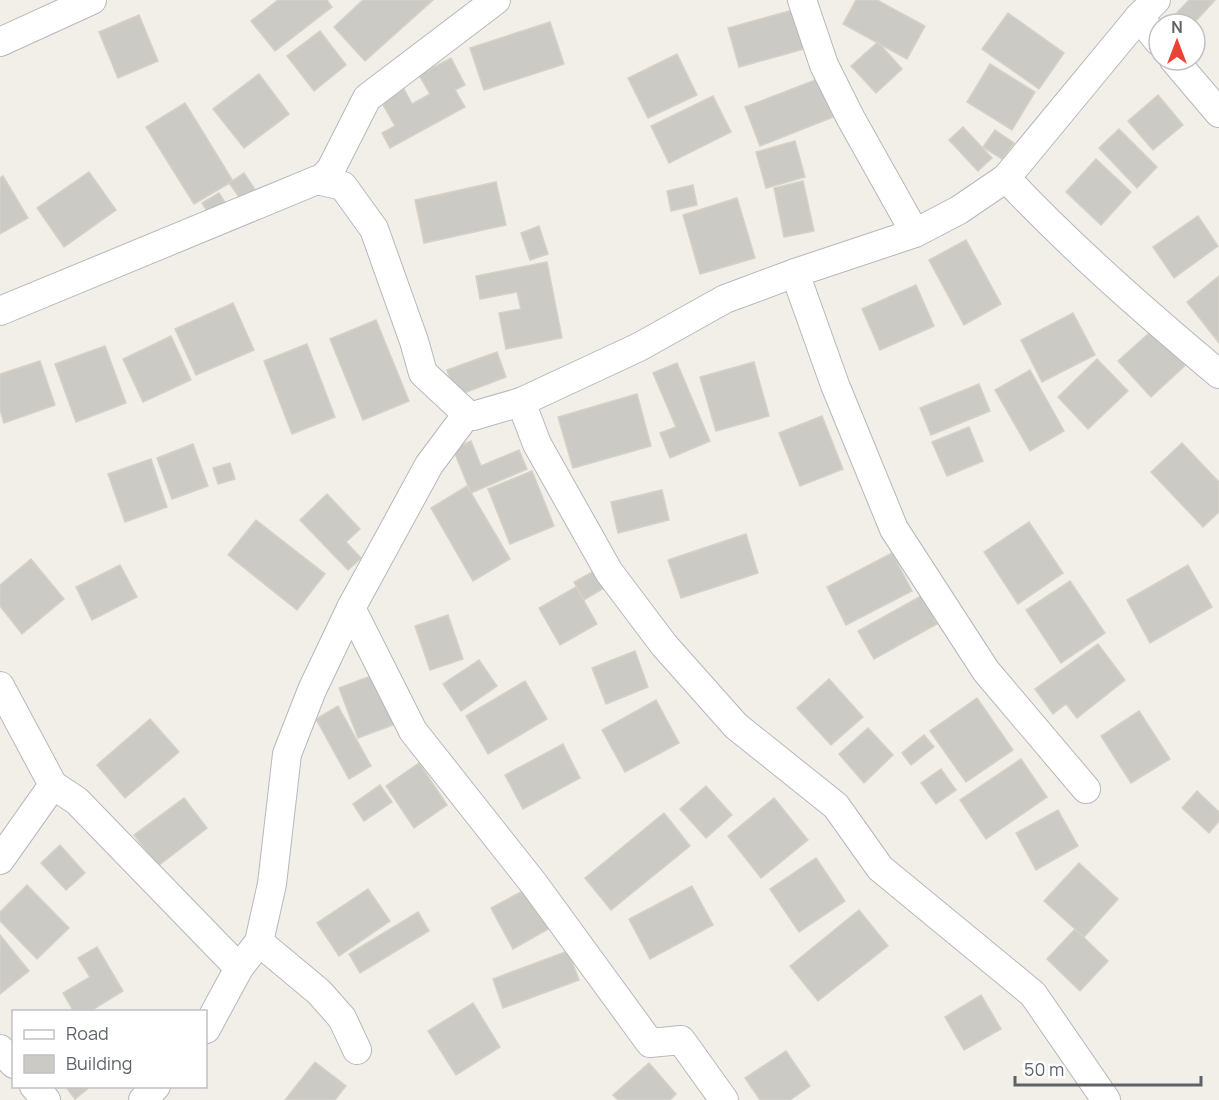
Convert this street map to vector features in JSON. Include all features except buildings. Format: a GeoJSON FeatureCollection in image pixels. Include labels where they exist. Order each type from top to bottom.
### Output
{"type":"FeatureCollection","features":[{"type":"Feature","properties":{"kind":"street"},"geometry":{"type":"LineString","coordinates":[[0,42],[92,0]]}},
{"type":"Feature","properties":{"kind":"street"},"geometry":{"type":"LineString","coordinates":[[320,181],[332,169],[367,98],[496,0]]}},
{"type":"Feature","properties":{"kind":"street"},"geometry":{"type":"LineString","coordinates":[[802,0],[824,65],[850,117],[915,233]]}},
{"type":"Feature","properties":{"kind":"street"},"geometry":{"type":"LineString","coordinates":[[0,311],[318,180],[343,186],[374,229],[423,373],[473,416],[521,402],[639,346],[725,299],[915,233],[959,210],[1006,178],[1147,9]]}},
{"type":"Feature","properties":{"kind":"street"},"geometry":{"type":"LineString","coordinates":[[1184,72],[1219,113]]}},
{"type":"Feature","properties":{"kind":"street"},"geometry":{"type":"LineString","coordinates":[[1006,178],[1094,266],[1219,374]]}},
{"type":"Feature","properties":{"kind":"street"},"geometry":{"type":"LineString","coordinates":[[795,273],[835,384],[894,529],[986,671],[1086,789]]}},
{"type":"Feature","properties":{"kind":"street"},"geometry":{"type":"LineString","coordinates":[[521,402],[537,444],[609,572],[664,645],[736,726],[836,806],[880,868],[1033,994],[1106,1100]]}},
{"type":"Feature","properties":{"kind":"street"},"geometry":{"type":"LineString","coordinates":[[207,1027],[239,968],[259,942],[272,884],[287,754],[312,690],[351,608],[429,465],[468,414]]}},
{"type":"Feature","properties":{"kind":"street"},"geometry":{"type":"LineString","coordinates":[[351,608],[413,731],[534,884],[650,1043],[681,1040],[724,1100]]}},
{"type":"Feature","properties":{"kind":"street"},"geometry":{"type":"LineString","coordinates":[[0,686],[53,785],[77,801],[239,968]]}},
{"type":"Feature","properties":{"kind":"street"},"geometry":{"type":"LineString","coordinates":[[0,860],[53,785]]}},
{"type":"Feature","properties":{"kind":"street"},"geometry":{"type":"LineString","coordinates":[[259,942],[319,992],[342,1018],[357,1050]]}},
{"type":"Feature","properties":{"kind":"street"},"geometry":{"type":"LineString","coordinates":[[0,1049],[12,1062]]}},
{"type":"Feature","properties":{"kind":"street"},"geometry":{"type":"LineString","coordinates":[[36,1088],[46,1100]]}},
{"type":"Feature","properties":{"kind":"street"},"geometry":{"type":"LineString","coordinates":[[143,1100],[154,1088]]}}]}
